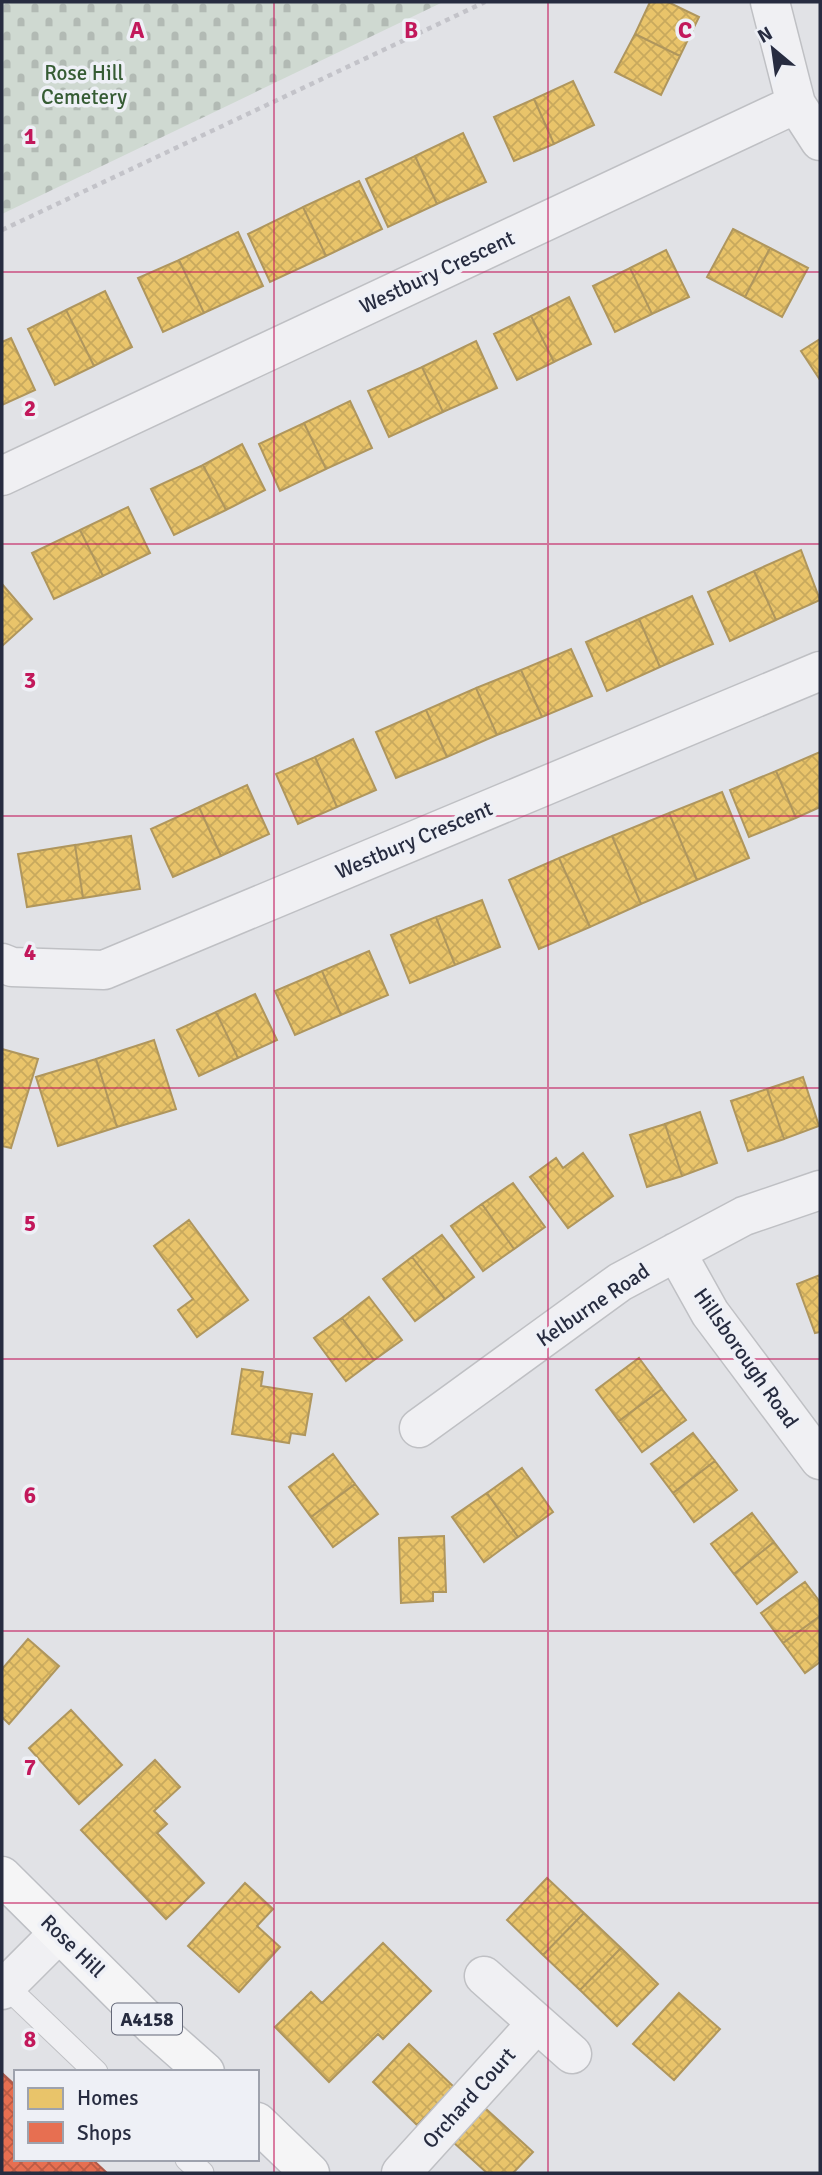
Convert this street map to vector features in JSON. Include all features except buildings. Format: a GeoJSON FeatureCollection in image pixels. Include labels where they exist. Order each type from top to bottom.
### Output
{"type":"FeatureCollection","features":[{"type":"Feature","properties":{"kind":"main road","name":"Rose Hill"},"geometry":{"type":"LineString","coordinates":[[2,1876],[203,2070]]}},
{"type":"Feature","properties":{"kind":"main road"},"geometry":{"type":"LineString","coordinates":[[259,2124],[310,2173]]}},
{"type":"Feature","properties":{"kind":"street"},"geometry":{"type":"LineString","coordinates":[[770,2],[796,104],[820,141]]}},
{"type":"Feature","properties":{"kind":"street","name":"Westbury Crescent"},"geometry":{"type":"LineString","coordinates":[[2,476],[796,104]]}},
{"type":"Feature","properties":{"kind":"street","name":"Westbury Crescent"},"geometry":{"type":"LineString","coordinates":[[2,963],[12,967],[104,971],[820,671]]}},
{"type":"Feature","properties":{"kind":"street","name":"Kelburne Road"},"geometry":{"type":"LineString","coordinates":[[419,1428],[620,1282],[744,1216],[820,1190]]}},
{"type":"Feature","properties":{"kind":"street","name":"Hillsborough Road"},"geometry":{"type":"LineString","coordinates":[[676,1252],[710,1314],[820,1461]]}},
{"type":"Feature","properties":{"kind":"street"},"geometry":{"type":"LineString","coordinates":[[4,1988],[59,1933]]}},
{"type":"Feature","properties":{"kind":"street"},"geometry":{"type":"LineString","coordinates":[[484,1976],[572,2054]]}},
{"type":"Feature","properties":{"kind":"street","name":"Orchard Court"},"geometry":{"type":"LineString","coordinates":[[401,2173],[537,2023]]}},
{"type":"Feature","properties":{"kind":"lane"},"geometry":{"type":"LineString","coordinates":[[4,1988],[94,2070]]}},
{"type":"Feature","properties":{"kind":"lane"},"geometry":{"type":"LineString","coordinates":[[189,2161],[202,2173]]}},
{"type":"Feature","properties":{"kind":"path"},"geometry":{"type":"LineString","coordinates":[[2,230],[485,2]]}},
{"type":"Feature","properties":{"kind":"green space","name":"Rose Hill Cemetery"},"geometry":{"type":"Polygon","coordinates":[[[2,2],[443,2],[2,214],[2,2]]]}}]}
